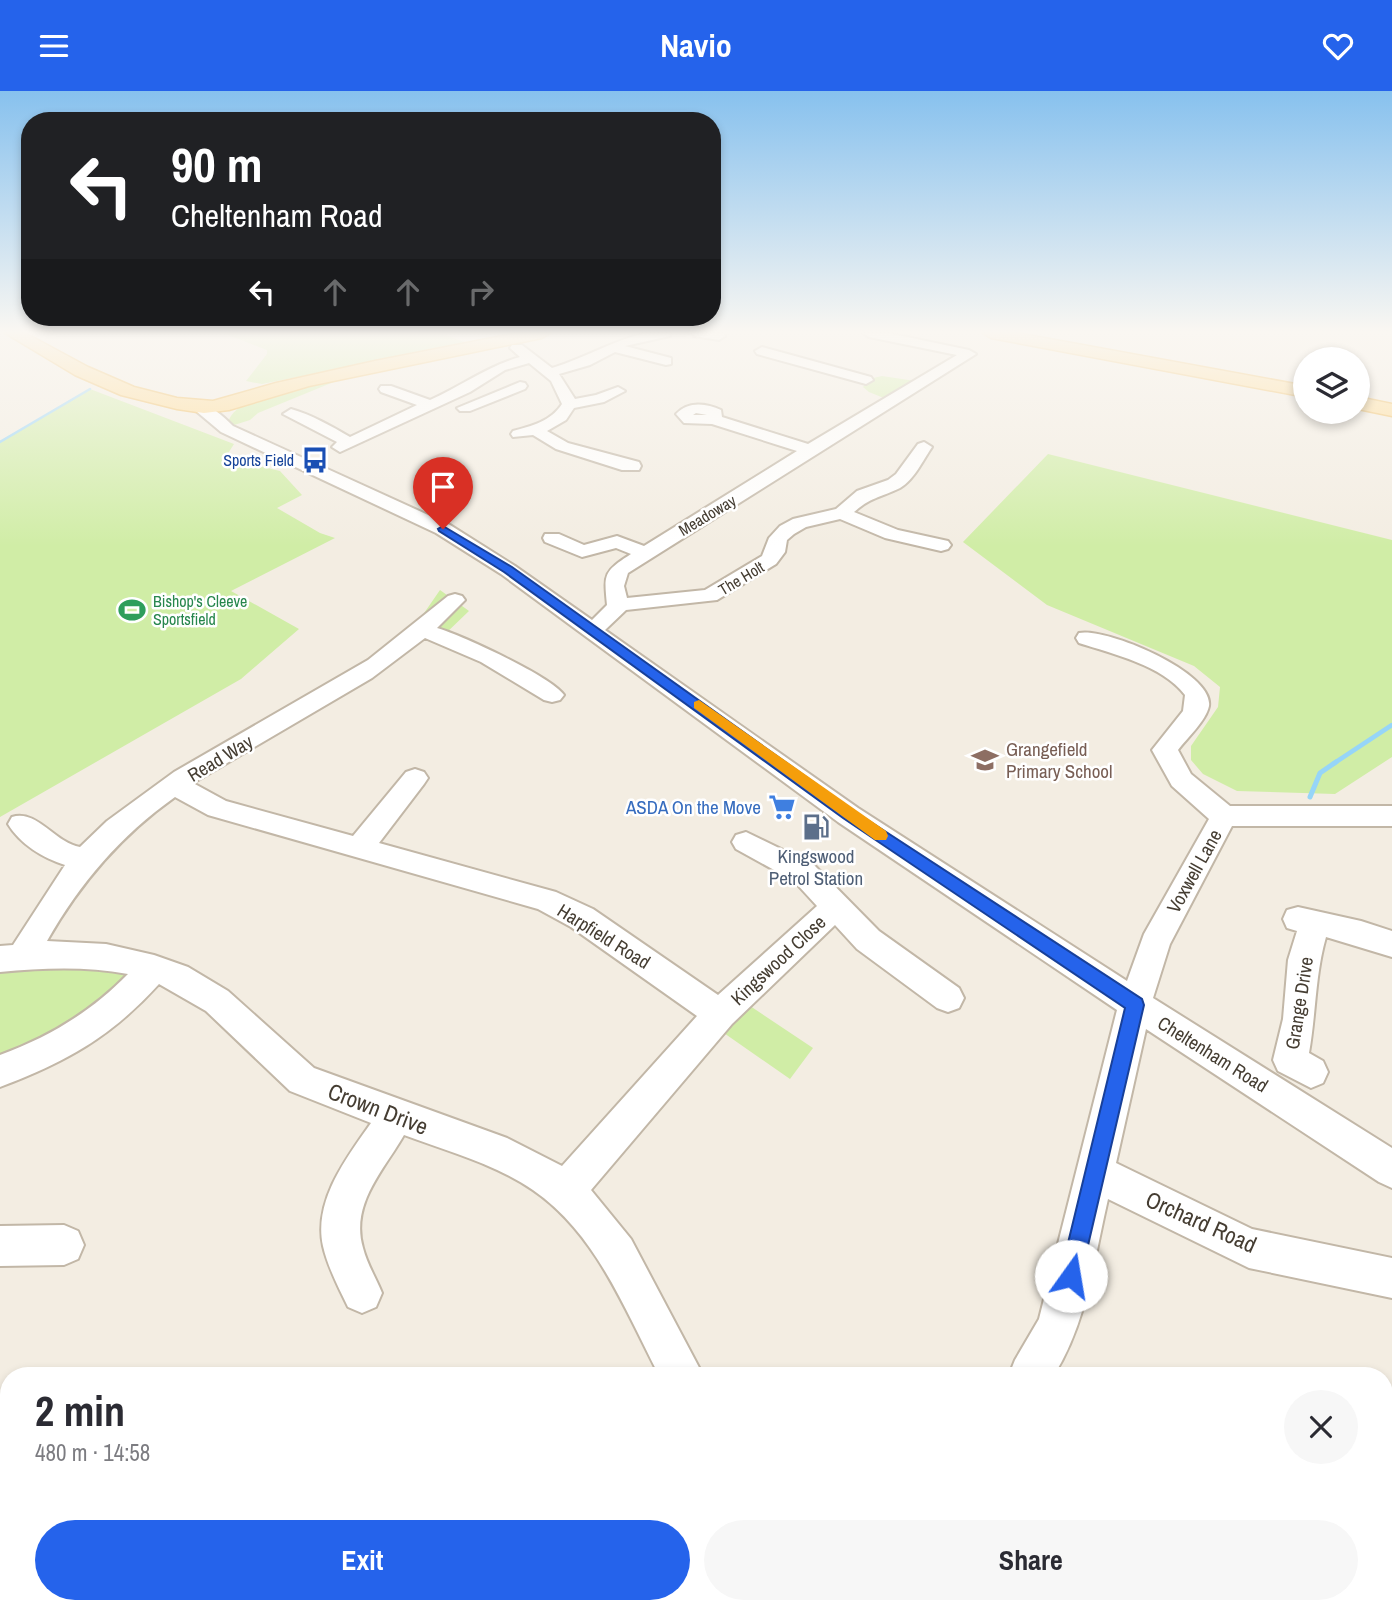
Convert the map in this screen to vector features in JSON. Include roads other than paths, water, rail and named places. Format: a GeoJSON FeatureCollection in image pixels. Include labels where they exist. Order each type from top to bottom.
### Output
{"type":"FeatureCollection","features":[{"type":"Feature","properties":{"kind":"main road"},"geometry":{"type":"LineString","coordinates":[[1370,405],[1392,410]]}},
{"type":"Feature","properties":{"kind":"street"},"geometry":{"type":"LineString","coordinates":[[219,404],[220,422]]}},
{"type":"Feature","properties":{"kind":"street","name":"Cheltenham Road"},"geometry":{"type":"LineString","coordinates":[[219,404],[220,422],[231,431],[443,529],[508,570],[848,814],[1135,1005],[1392,1169]]}},
{"type":"Feature","properties":{"kind":"street"},"geometry":{"type":"LineString","coordinates":[[465,408],[475,404]]}},
{"type":"Feature","properties":{"kind":"street"},"geometry":{"type":"LineString","coordinates":[[569,404],[559,418],[527,432],[562,446],[627,465],[600,477]]}},
{"type":"Feature","properties":{"kind":"street","name":"Meadoway"},"geometry":{"type":"LineString","coordinates":[[592,629],[611,619],[615,595],[614,577],[621,569],[886,404]]}},
{"type":"Feature","properties":{"kind":"street"},"geometry":{"type":"LineString","coordinates":[[291,414],[317,424],[345,445],[430,405]]}},
{"type":"Feature","properties":{"kind":"street"},"geometry":{"type":"LineString","coordinates":[[713,419],[809,450]]}},
{"type":"Feature","properties":{"kind":"street","name":"The Holt"},"geometry":{"type":"LineString","coordinates":[[615,595],[695,599],[719,593],[769,560],[775,552],[778,538],[787,530],[800,523],[842,513],[863,495],[898,481],[926,445]]}},
{"type":"Feature","properties":{"kind":"street"},"geometry":{"type":"LineString","coordinates":[[842,513],[892,534],[941,545]]}},
{"type":"Feature","properties":{"kind":"street"},"geometry":{"type":"LineString","coordinates":[[552,538],[582,551],[617,542],[646,553]]}},
{"type":"Feature","properties":{"kind":"street"},"geometry":{"type":"LineString","coordinates":[[590,590],[615,595]]}},
{"type":"Feature","properties":{"kind":"street","name":"Read Way"},"geometry":{"type":"LineString","coordinates":[[11,957],[86,859],[117,829],[175,785],[366,671],[421,631],[455,601]]}},
{"type":"Feature","properties":{"kind":"street"},"geometry":{"type":"LineString","coordinates":[[421,631],[471,647],[552,695]]}},
{"type":"Feature","properties":{"kind":"street"},"geometry":{"type":"LineString","coordinates":[[1087,638],[1166,669],[1193,688],[1198,698],[1197,708],[1172,737],[1165,750],[1171,768],[1187,788],[1224,816]]}},
{"type":"Feature","properties":{"kind":"street"},"geometry":{"type":"LineString","coordinates":[[360,847],[415,778]]}},
{"type":"Feature","properties":{"kind":"street","name":"Harpfield Road"},"geometry":{"type":"LineString","coordinates":[[175,785],[216,808],[528,894],[564,908],[720,1014]]}},
{"type":"Feature","properties":{"kind":"street","name":"Voxwell Lane"},"geometry":{"type":"LineString","coordinates":[[1035,1367],[1051,1343],[1059,1323],[1135,1005],[1155,943],[1224,816],[1392,816]]}},
{"type":"Feature","properties":{"kind":"street"},"geometry":{"type":"LineString","coordinates":[[22,824],[46,846],[66,857],[86,859]]}},
{"type":"Feature","properties":{"kind":"street","name":"Kingswood Close"},"geometry":{"type":"LineString","coordinates":[[746,842],[804,873],[869,940],[948,998]]}},
{"type":"Feature","properties":{"kind":"street","name":"Kingswood Close"},"geometry":{"type":"LineString","coordinates":[[720,1014],[836,906]]}},
{"type":"Feature","properties":{"kind":"street","name":"Grange Drive"},"geometry":{"type":"LineString","coordinates":[[1311,1072],[1290,1061],[1299,1019],[1307,920],[1392,944]]}},
{"type":"Feature","properties":{"kind":"street","name":"Crown Drive"},"geometry":{"type":"LineString","coordinates":[[11,957],[77,954],[106,957],[154,968],[198,988],[217,1001],[302,1080],[507,1156],[547,1177],[584,1209],[617,1253],[678,1367]]}},
{"type":"Feature","properties":{"kind":"street"},"geometry":{"type":"LineString","coordinates":[[0,1071],[39,1057],[84,1034],[125,1001],[154,968]]}},
{"type":"Feature","properties":{"kind":"street"},"geometry":{"type":"LineString","coordinates":[[565,1191],[720,1014]]}},
{"type":"Feature","properties":{"kind":"street"},"geometry":{"type":"LineString","coordinates":[[362,1293],[341,1239],[341,1221],[350,1189],[396,1117]]}},
{"type":"Feature","properties":{"kind":"street","name":"Orchard Road"},"geometry":{"type":"LineString","coordinates":[[1095,1173],[1249,1248],[1392,1278]]}},
{"type":"Feature","properties":{"kind":"street"},"geometry":{"type":"LineString","coordinates":[[0,1246],[64,1245]]}},
{"type":"Feature","properties":{"kind":"waterway"},"geometry":{"type":"LineString","coordinates":[[0,442],[64,404]]}},
{"type":"Feature","properties":{"kind":"waterway"},"geometry":{"type":"LineString","coordinates":[[1335,762],[1392,725]]}},
{"type":"Feature","properties":{"kind":"waterway"},"geometry":{"type":"LineString","coordinates":[[1310,797],[1320,773],[1335,762]]}},
{"type":"Feature","properties":{"kind":"place","name":"Sports Field"},"geometry":{"type":"Point","coordinates":[315,460]}},
{"type":"Feature","properties":{"kind":"place","name":"Bishop's Cleeve Sportsfield"},"geometry":{"type":"Point","coordinates":[132,610]}},
{"type":"Feature","properties":{"kind":"place","name":"Grangefield Primary School"},"geometry":{"type":"Point","coordinates":[985,760]}},
{"type":"Feature","properties":{"kind":"place","name":"ASDA On the Move"},"geometry":{"type":"Point","coordinates":[782,807]}},
{"type":"Feature","properties":{"kind":"place","name":"Kingswood Petrol Station"},"geometry":{"type":"Point","coordinates":[816,827]}}]}
